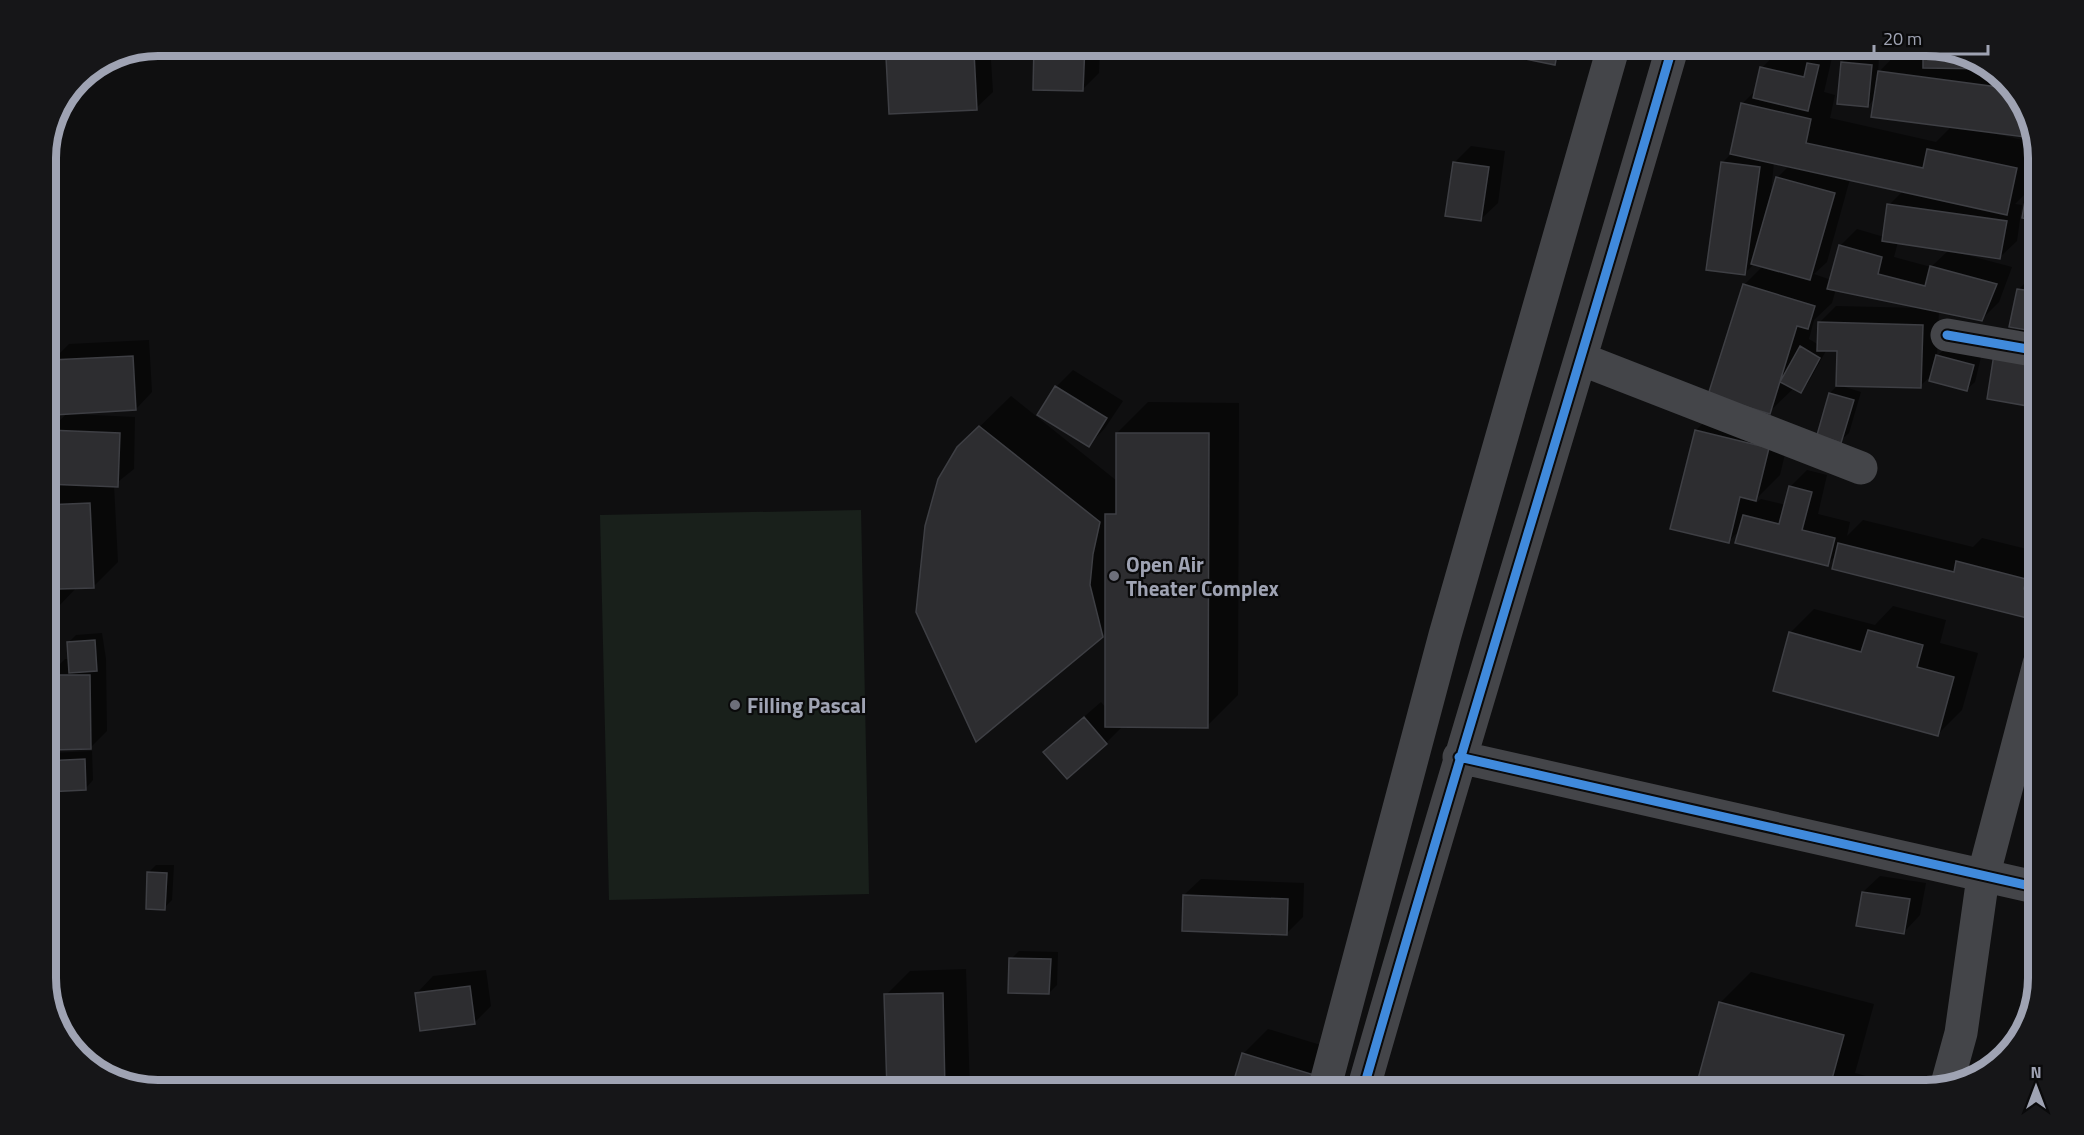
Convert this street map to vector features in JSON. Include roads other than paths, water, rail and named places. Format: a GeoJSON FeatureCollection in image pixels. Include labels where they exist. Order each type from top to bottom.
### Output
{"type":"FeatureCollection","features":[{"type":"Feature","properties":{"kind":"street"},"geometry":{"type":"LineString","coordinates":[[1327,1080],[1445,635],[1611,56]]}},
{"type":"Feature","properties":{"kind":"street"},"geometry":{"type":"LineString","coordinates":[[1366,1080],[1459,757],[1581,359],[1670,56]]}},
{"type":"Feature","properties":{"kind":"street"},"geometry":{"type":"LineString","coordinates":[[1947,335],[2028,349]]}},
{"type":"Feature","properties":{"kind":"street"},"geometry":{"type":"LineString","coordinates":[[1581,359],[1861,468]]}},
{"type":"Feature","properties":{"kind":"street"},"geometry":{"type":"LineString","coordinates":[[1949,1077],[1961,1033],[1983,877],[2028,706]]}},
{"type":"Feature","properties":{"kind":"street"},"geometry":{"type":"LineString","coordinates":[[1459,757],[2028,886]]}},
{"type":"Feature","properties":{"kind":"place","name":"Open Air Theater Complex"},"geometry":{"type":"Point","coordinates":[1114,576]}},
{"type":"Feature","properties":{"kind":"place","name":"Filling Pascal"},"geometry":{"type":"Point","coordinates":[735,705]}}]}
